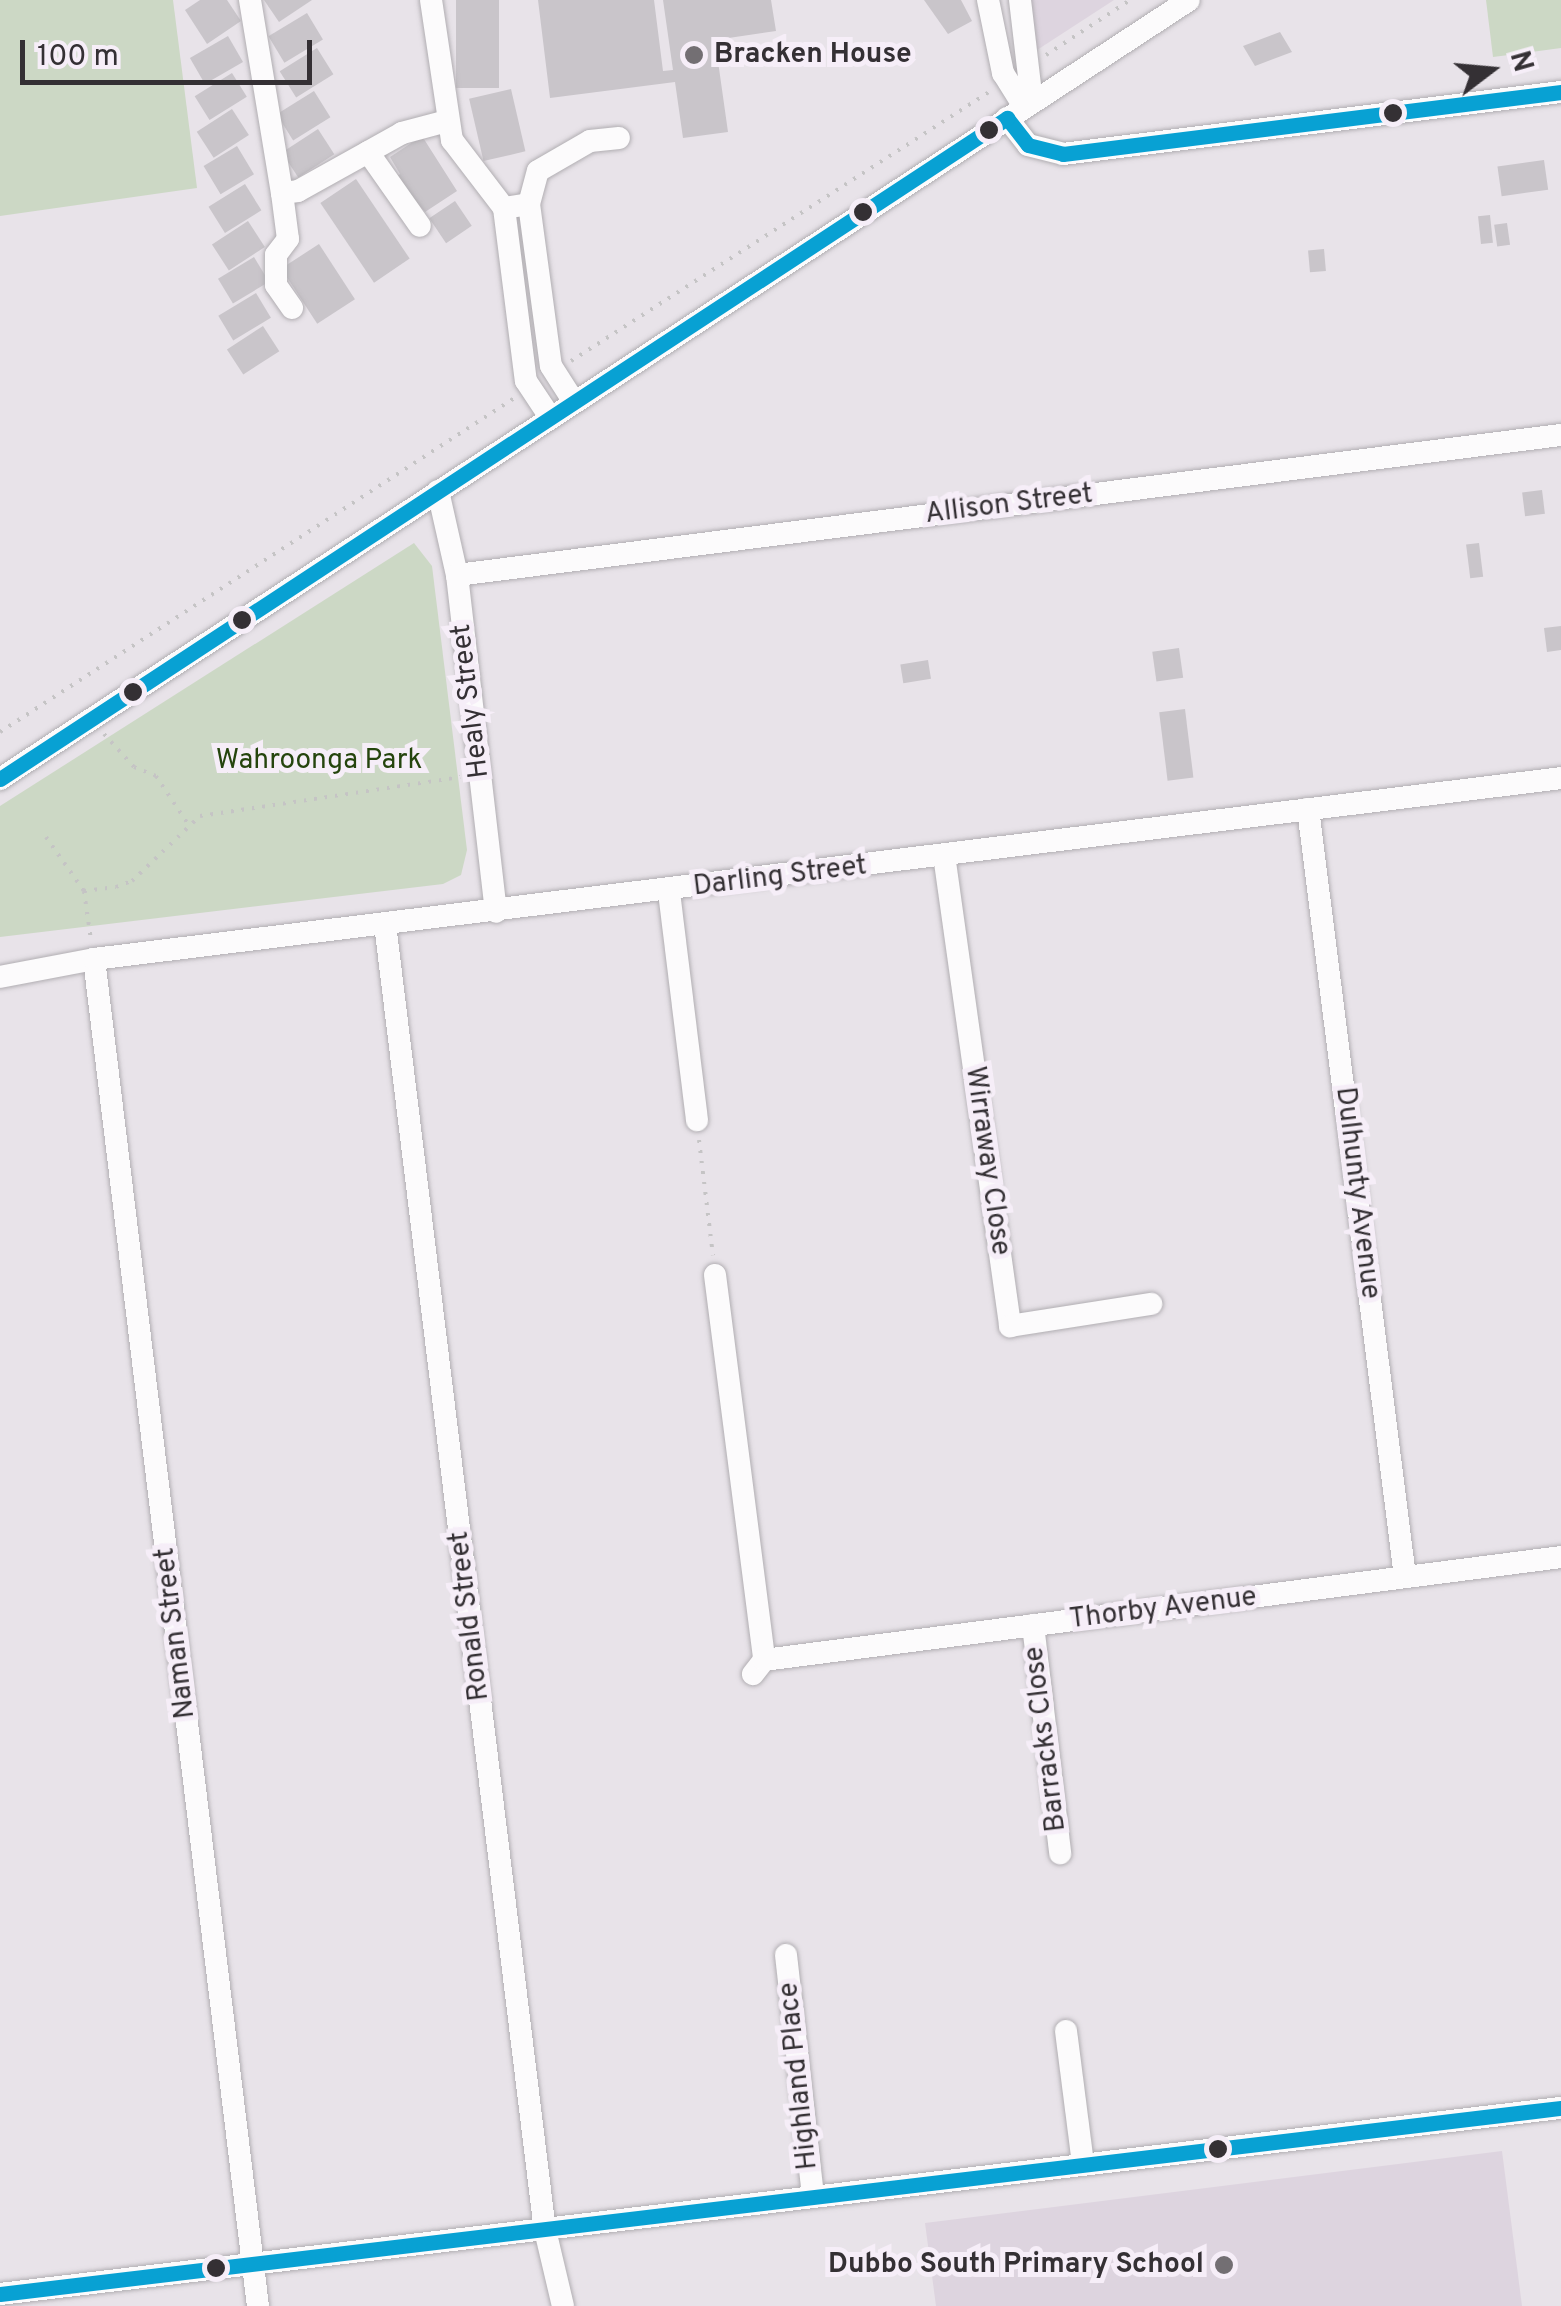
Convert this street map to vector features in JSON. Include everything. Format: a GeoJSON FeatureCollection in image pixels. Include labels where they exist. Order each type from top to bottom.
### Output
{"type":"FeatureCollection","features":[{"type":"Feature","properties":{"kind":"street"},"geometry":{"type":"LineString","coordinates":[[250,0],[288,239],[276,255],[276,285],[292,308]]}},
{"type":"Feature","properties":{"kind":"street"},"geometry":{"type":"LineString","coordinates":[[431,0],[452,140],[504,208],[526,381],[550,417]]}},
{"type":"Feature","properties":{"kind":"street"},"geometry":{"type":"LineString","coordinates":[[988,0],[1003,73],[1021,109]]}},
{"type":"Feature","properties":{"kind":"street"},"geometry":{"type":"LineString","coordinates":[[1020,0],[1021,109],[1028,145],[1063,154],[1561,92]]}},
{"type":"Feature","properties":{"kind":"street"},"geometry":{"type":"LineString","coordinates":[[0,779],[1189,0]]}},
{"type":"Feature","properties":{"kind":"street"},"geometry":{"type":"LineString","coordinates":[[282,193],[298,191],[402,133],[447,120]]}},
{"type":"Feature","properties":{"kind":"street"},"geometry":{"type":"LineString","coordinates":[[574,402],[551,366],[530,204],[538,171],[590,141],[619,138]]}},
{"type":"Feature","properties":{"kind":"street"},"geometry":{"type":"LineString","coordinates":[[368,152],[420,226]]}},
{"type":"Feature","properties":{"kind":"street"},"geometry":{"type":"LineString","coordinates":[[504,208],[530,204]]}},
{"type":"Feature","properties":{"kind":"street","name":"Allison Street"},"geometry":{"type":"LineString","coordinates":[[457,576],[1561,434]]}},
{"type":"Feature","properties":{"kind":"street","name":"Healy Street"},"geometry":{"type":"LineString","coordinates":[[438,492],[457,576],[496,912]]}},
{"type":"Feature","properties":{"kind":"street","name":"Darling Street"},"geometry":{"type":"LineString","coordinates":[[0,976],[94,960],[669,892],[1561,778]]}},
{"type":"Feature","properties":{"kind":"street","name":"Dulhunty Avenue"},"geometry":{"type":"LineString","coordinates":[[1308,809],[1405,1577]]}},
{"type":"Feature","properties":{"kind":"street","name":"Wirraway Close"},"geometry":{"type":"LineString","coordinates":[[944,856],[1010,1326],[1150,1304]]}},
{"type":"Feature","properties":{"kind":"street"},"geometry":{"type":"LineString","coordinates":[[669,892],[697,1120]]}},
{"type":"Feature","properties":{"kind":"street","name":"Ronald Street"},"geometry":{"type":"LineString","coordinates":[[385,924],[545,2230],[563,2306]]}},
{"type":"Feature","properties":{"kind":"street","name":"Naman Street"},"geometry":{"type":"LineString","coordinates":[[94,960],[258,2306]]}},
{"type":"Feature","properties":{"kind":"street","name":"Thorby Avenue"},"geometry":{"type":"LineString","coordinates":[[715,1275],[759,1667],[1033,1626],[1561,1557]]}},
{"type":"Feature","properties":{"kind":"street","name":"Barracks Close"},"geometry":{"type":"LineString","coordinates":[[1033,1626],[1060,1853]]}},
{"type":"Feature","properties":{"kind":"street","name":"Highland Place"},"geometry":{"type":"LineString","coordinates":[[786,1956],[813,2196]]}},
{"type":"Feature","properties":{"kind":"street"},"geometry":{"type":"LineString","coordinates":[[1066,2031],[1083,2164]]}},
{"type":"Feature","properties":{"kind":"street"},"geometry":{"type":"LineString","coordinates":[[0,2294],[1561,2108]]}},
{"type":"Feature","properties":{"kind":"path"},"geometry":{"type":"LineString","coordinates":[[91,719],[134,767],[156,776],[190,826]]}},
{"type":"Feature","properties":{"kind":"path"},"geometry":{"type":"LineString","coordinates":[[84,891],[132,881],[190,826],[215,814],[480,774]]}},
{"type":"Feature","properties":{"kind":"path"},"geometry":{"type":"LineString","coordinates":[[46,836],[84,891],[94,960]]}},
{"type":"Feature","properties":{"kind":"path"},"geometry":{"type":"LineString","coordinates":[[697,1120],[715,1275]]}},
{"type":"Feature","properties":{"kind":"shaded area"},"geometry":{"type":"Polygon","coordinates":[[[1009,0],[1114,0],[1017,63],[1009,0]]]}},
{"type":"Feature","properties":{"kind":"shaded area","name":"Dubbo South Primary School"},"geometry":{"type":"Polygon","coordinates":[[[1502,2151],[1522,2306],[936,2306],[925,2223],[1502,2151]]]}},
{"type":"Feature","properties":{"kind":"green space"},"geometry":{"type":"Polygon","coordinates":[[[0,0],[173,0],[197,188],[0,216],[0,0]]]}},
{"type":"Feature","properties":{"kind":"green space"},"geometry":{"type":"Polygon","coordinates":[[[1486,0],[1561,0],[1561,48],[1493,57],[1486,0]]]}},
{"type":"Feature","properties":{"kind":"green space","name":"Wahroonga Park"},"geometry":{"type":"Polygon","coordinates":[[[414,543],[432,566],[467,850],[461,875],[443,884],[0,937],[0,806],[414,543]]]}},
{"type":"Feature","properties":{"kind":"building"},"geometry":{"type":"Polygon","coordinates":[[[200,0],[227,0],[241,21],[207,44],[185,10],[200,0]]]}},
{"type":"Feature","properties":{"kind":"building"},"geometry":{"type":"Polygon","coordinates":[[[264,0],[312,0],[279,22],[264,0]]]}},
{"type":"Feature","properties":{"kind":"building"},"geometry":{"type":"Polygon","coordinates":[[[456,0],[499,0],[499,88],[456,88],[456,0]]]}},
{"type":"Feature","properties":{"kind":"building"},"geometry":{"type":"Polygon","coordinates":[[[538,0],[654,0],[663,71],[673,70],[663,0],[771,0],[776,31],[715,40],[728,132],[683,138],[675,82],[550,98],[538,0]]]}},
{"type":"Feature","properties":{"kind":"building"},"geometry":{"type":"Polygon","coordinates":[[[924,0],[961,0],[972,21],[948,34],[924,0]]]}},
{"type":"Feature","properties":{"kind":"building"},"geometry":{"type":"Polygon","coordinates":[[[307,13],[323,40],[284,63],[268,36],[307,13]]]}},
{"type":"Feature","properties":{"kind":"building"},"geometry":{"type":"Polygon","coordinates":[[[1280,32],[1292,52],[1255,66],[1243,46],[1280,32]]]}},
{"type":"Feature","properties":{"kind":"building"},"geometry":{"type":"Polygon","coordinates":[[[228,36],[243,62],[205,84],[190,58],[228,36]]]}},
{"type":"Feature","properties":{"kind":"building"},"geometry":{"type":"Polygon","coordinates":[[[317,48],[333,74],[296,98],[280,71],[317,48]]]}},
{"type":"Feature","properties":{"kind":"building"},"geometry":{"type":"Polygon","coordinates":[[[232,73],[247,97],[210,120],[195,96],[232,73]]]}},
{"type":"Feature","properties":{"kind":"building"},"geometry":{"type":"Polygon","coordinates":[[[511,89],[525,151],[483,161],[469,99],[511,89]]]}},
{"type":"Feature","properties":{"kind":"building"},"geometry":{"type":"Polygon","coordinates":[[[314,91],[330,117],[293,141],[277,114],[314,91]]]}},
{"type":"Feature","properties":{"kind":"building"},"geometry":{"type":"Polygon","coordinates":[[[232,109],[249,135],[214,158],[197,132],[232,109]]]}},
{"type":"Feature","properties":{"kind":"building"},"geometry":{"type":"Polygon","coordinates":[[[318,129],[334,154],[298,178],[282,152],[318,129]]]}},
{"type":"Feature","properties":{"kind":"building"},"geometry":{"type":"Polygon","coordinates":[[[422,136],[457,191],[425,212],[395,177],[400,174],[390,157],[422,136]]]}},
{"type":"Feature","properties":{"kind":"building"},"geometry":{"type":"Polygon","coordinates":[[[237,146],[254,174],[221,194],[204,166],[237,146]]]}},
{"type":"Feature","properties":{"kind":"building"},"geometry":{"type":"Polygon","coordinates":[[[1544,160],[1548,190],[1502,196],[1497,167],[1544,160]]]}},
{"type":"Feature","properties":{"kind":"building"},"geometry":{"type":"Polygon","coordinates":[[[356,179],[410,259],[374,283],[320,203],[356,179]]]}},
{"type":"Feature","properties":{"kind":"building"},"geometry":{"type":"Polygon","coordinates":[[[245,184],[261,210],[225,233],[209,207],[245,184]]]}},
{"type":"Feature","properties":{"kind":"building"},"geometry":{"type":"Polygon","coordinates":[[[455,201],[472,226],[446,243],[429,218],[455,201]]]}},
{"type":"Feature","properties":{"kind":"building"},"geometry":{"type":"Polygon","coordinates":[[[1490,215],[1493,243],[1481,244],[1478,216],[1490,215]]]}},
{"type":"Feature","properties":{"kind":"building"},"geometry":{"type":"Polygon","coordinates":[[[248,221],[265,247],[229,270],[212,244],[248,221]]]}},
{"type":"Feature","properties":{"kind":"building"},"geometry":{"type":"Polygon","coordinates":[[[1507,223],[1510,245],[1497,247],[1494,225],[1507,223]]]}},
{"type":"Feature","properties":{"kind":"building"},"geometry":{"type":"Polygon","coordinates":[[[319,244],[355,299],[317,324],[281,269],[319,244]]]}},
{"type":"Feature","properties":{"kind":"building"},"geometry":{"type":"Polygon","coordinates":[[[1324,249],[1326,271],[1310,272],[1308,250],[1324,249]]]}},
{"type":"Feature","properties":{"kind":"building"},"geometry":{"type":"Polygon","coordinates":[[[254,257],[269,282],[233,303],[218,279],[254,257]]]}},
{"type":"Feature","properties":{"kind":"building"},"geometry":{"type":"Polygon","coordinates":[[[256,293],[271,318],[233,341],[218,316],[256,293]]]}},
{"type":"Feature","properties":{"kind":"building"},"geometry":{"type":"Polygon","coordinates":[[[263,326],[279,351],[243,375],[227,349],[263,326]]]}},
{"type":"Feature","properties":{"kind":"building"},"geometry":{"type":"Polygon","coordinates":[[[1542,490],[1545,514],[1525,516],[1522,492],[1542,490]]]}},
{"type":"Feature","properties":{"kind":"building"},"geometry":{"type":"Polygon","coordinates":[[[1479,543],[1483,577],[1470,578],[1466,545],[1479,543]]]}},
{"type":"Feature","properties":{"kind":"building"},"geometry":{"type":"Polygon","coordinates":[[[1561,626],[1561,650],[1547,652],[1544,628],[1561,626]]]}},
{"type":"Feature","properties":{"kind":"building"},"geometry":{"type":"Polygon","coordinates":[[[1179,648],[1183,678],[1156,681],[1152,652],[1179,648]]]}},
{"type":"Feature","properties":{"kind":"building"},"geometry":{"type":"Polygon","coordinates":[[[928,660],[931,679],[903,683],[900,664],[928,660]]]}},
{"type":"Feature","properties":{"kind":"building"},"geometry":{"type":"Polygon","coordinates":[[[1185,709],[1193,777],[1168,781],[1159,712],[1185,709]]]}},
{"type":"Feature","properties":{"kind":"transit line"},"geometry":{"type":"LineString","coordinates":[[1007,118],[1028,145],[1063,154],[1561,92]]}},
{"type":"Feature","properties":{"kind":"transit line"},"geometry":{"type":"LineString","coordinates":[[0,779],[1007,118]]}},
{"type":"Feature","properties":{"kind":"transit line"},"geometry":{"type":"LineString","coordinates":[[0,2294],[1561,2108]]}},
{"type":"Feature","properties":{"kind":"place","name":"Bracken House"},"geometry":{"type":"Point","coordinates":[694,55]}},
{"type":"Feature","properties":{"kind":"place","name":"Dubbo South Primary School"},"geometry":{"type":"Point","coordinates":[1224,2265]}}]}
